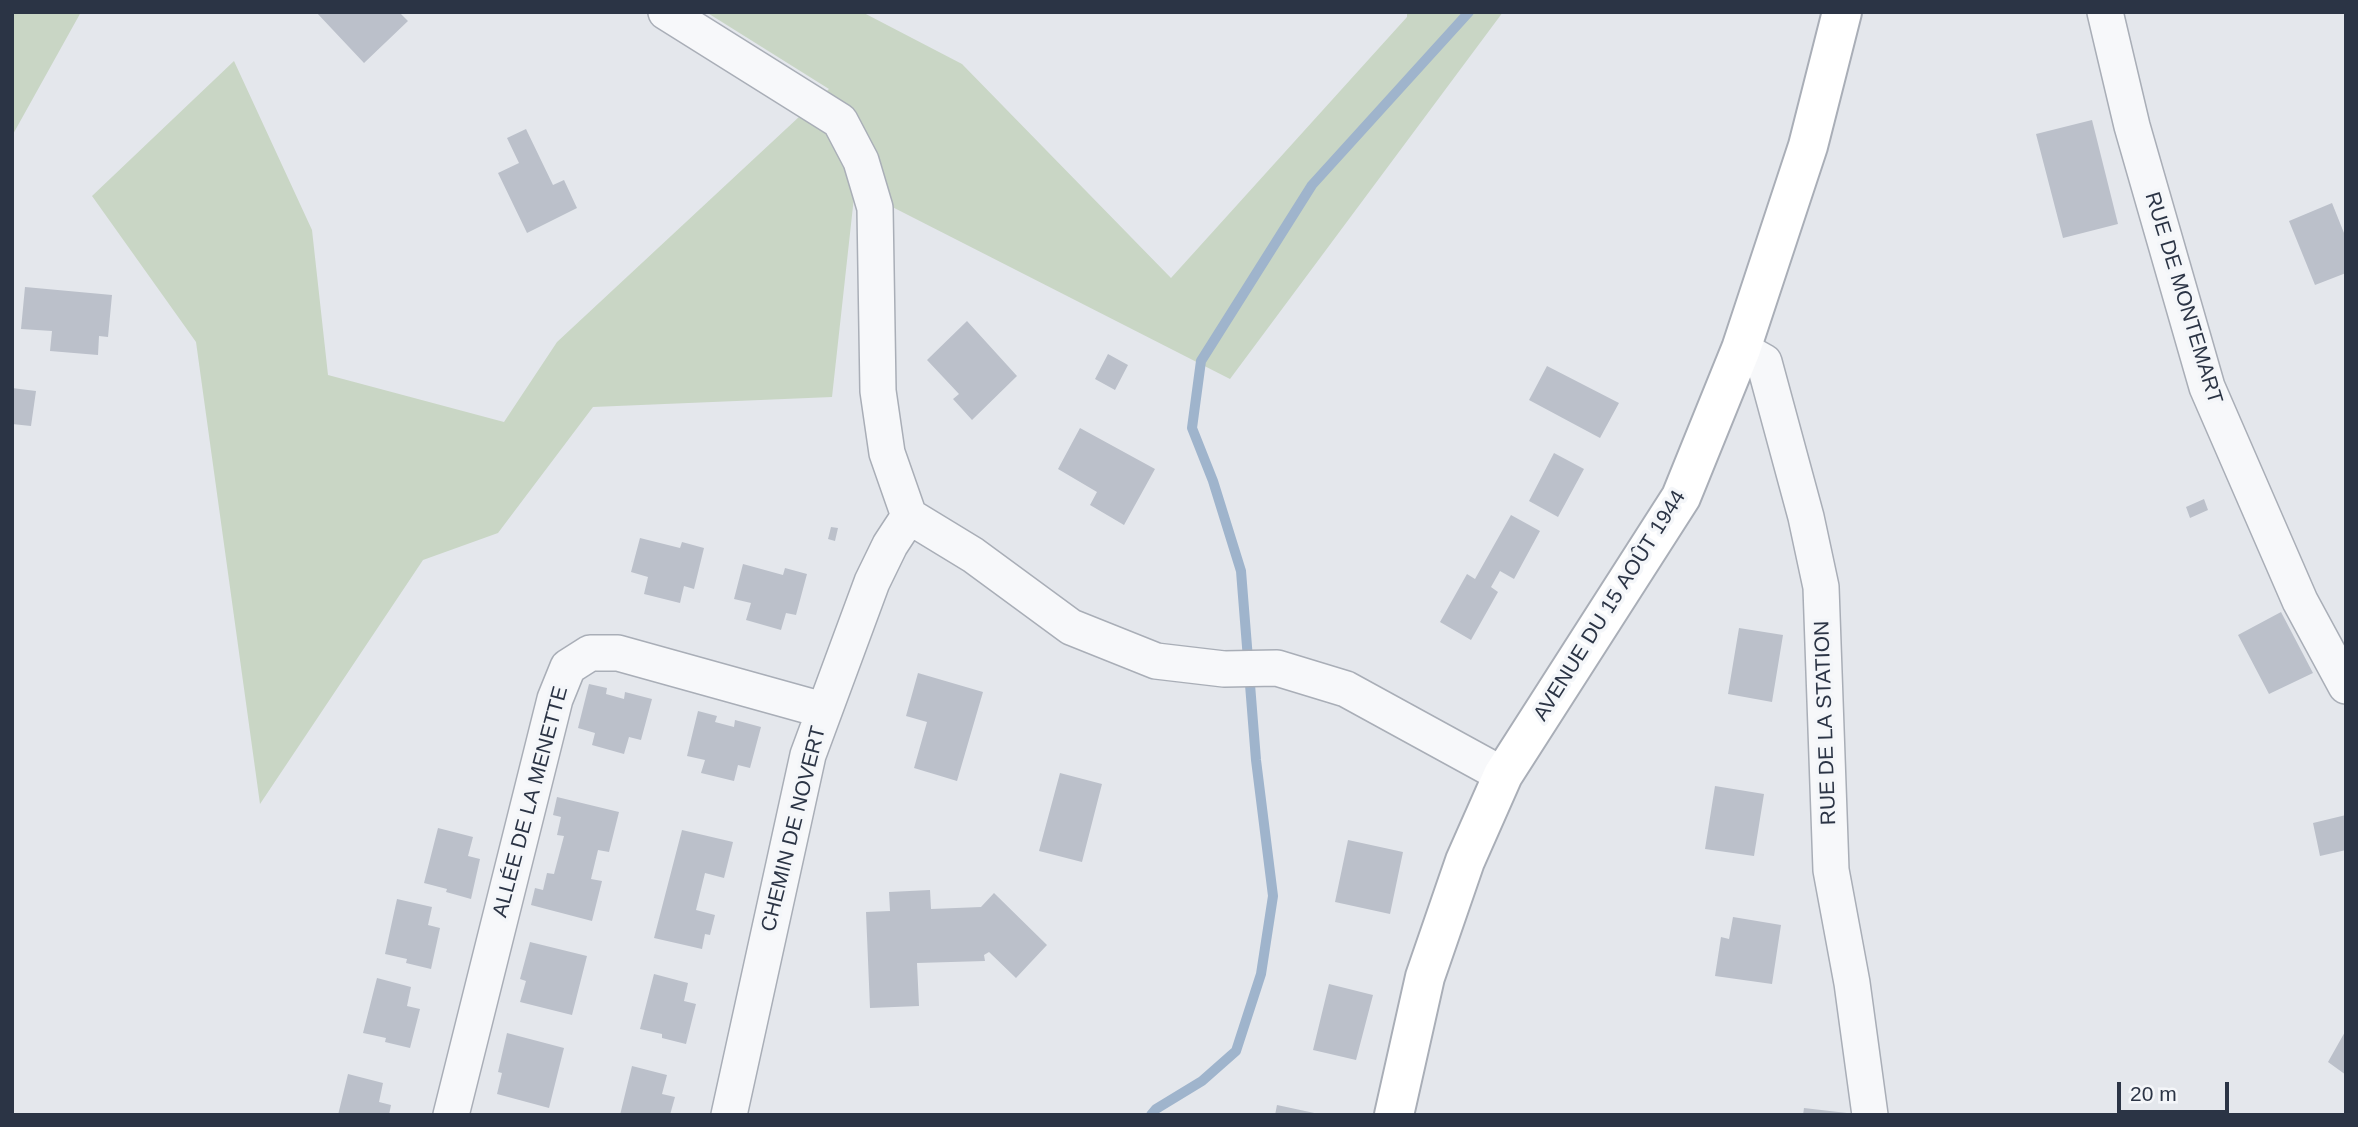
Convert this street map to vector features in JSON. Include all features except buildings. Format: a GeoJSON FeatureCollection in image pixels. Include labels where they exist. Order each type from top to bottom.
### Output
{"type":"FeatureCollection","features":[{"type":"Feature","properties":{"kind":"main road","name":"AVENUE DU 15 AOÛT 1944"},"geometry":{"type":"LineString","coordinates":[[1394,1115],[1425,977],[1465,861],[1503,775],[1682,497],[1741,349],[1808,146],[1842,12]]}},
{"type":"Feature","properties":{"kind":"street"},"geometry":{"type":"LineString","coordinates":[[666,12],[840,121],[862,161],[875,208],[878,391],[887,453],[909,516],[973,555],[1071,627],[1156,661],[1224,669],[1277,668],[1346,689],[1503,775]]}},
{"type":"Feature","properties":{"kind":"street","name":"RUE DE MONTEMART"},"geometry":{"type":"LineString","coordinates":[[2105,12],[2132,126],[2207,387],[2300,601],[2346,686]]}},
{"type":"Feature","properties":{"kind":"street","name":"RUE DE LA STATION"},"geometry":{"type":"LineString","coordinates":[[1741,349],[1764,362],[1806,517],[1821,587],[1831,870],[1852,983],[1870,1115]]}},
{"type":"Feature","properties":{"kind":"street","name":"CHEMIN DE NOVERT"},"geometry":{"type":"LineString","coordinates":[[729,1115],[808,755],[872,582],[890,545],[909,516]]}},
{"type":"Feature","properties":{"kind":"street","name":"ALLÉE DE LA MENETTE"},"geometry":{"type":"LineString","coordinates":[[451,1115],[555,699],[568,667],[590,653],[618,653],[823,710]]}},
{"type":"Feature","properties":{"kind":"green space"},"geometry":{"type":"Polygon","coordinates":[[[12,12],[81,12],[12,136],[12,12]]]}},
{"type":"Feature","properties":{"kind":"green space"},"geometry":{"type":"Polygon","coordinates":[[[706,12],[862,12],[962,64],[1171,278],[1407,17],[1407,12],[1503,12],[1230,379],[855,188],[832,397],[593,407],[498,533],[423,560],[260,804],[196,342],[92,196],[234,61],[312,230],[328,375],[504,422],[557,342],[829,89],[706,12]]]}},
{"type":"Feature","properties":{"kind":"waterway"},"geometry":{"type":"LineString","coordinates":[[1151,1115],[1156,1109],[1202,1081],[1236,1051],[1261,974],[1273,896],[1256,760],[1241,571],[1213,481],[1192,428],[1201,361],[1312,185],[1469,12]]}}]}
